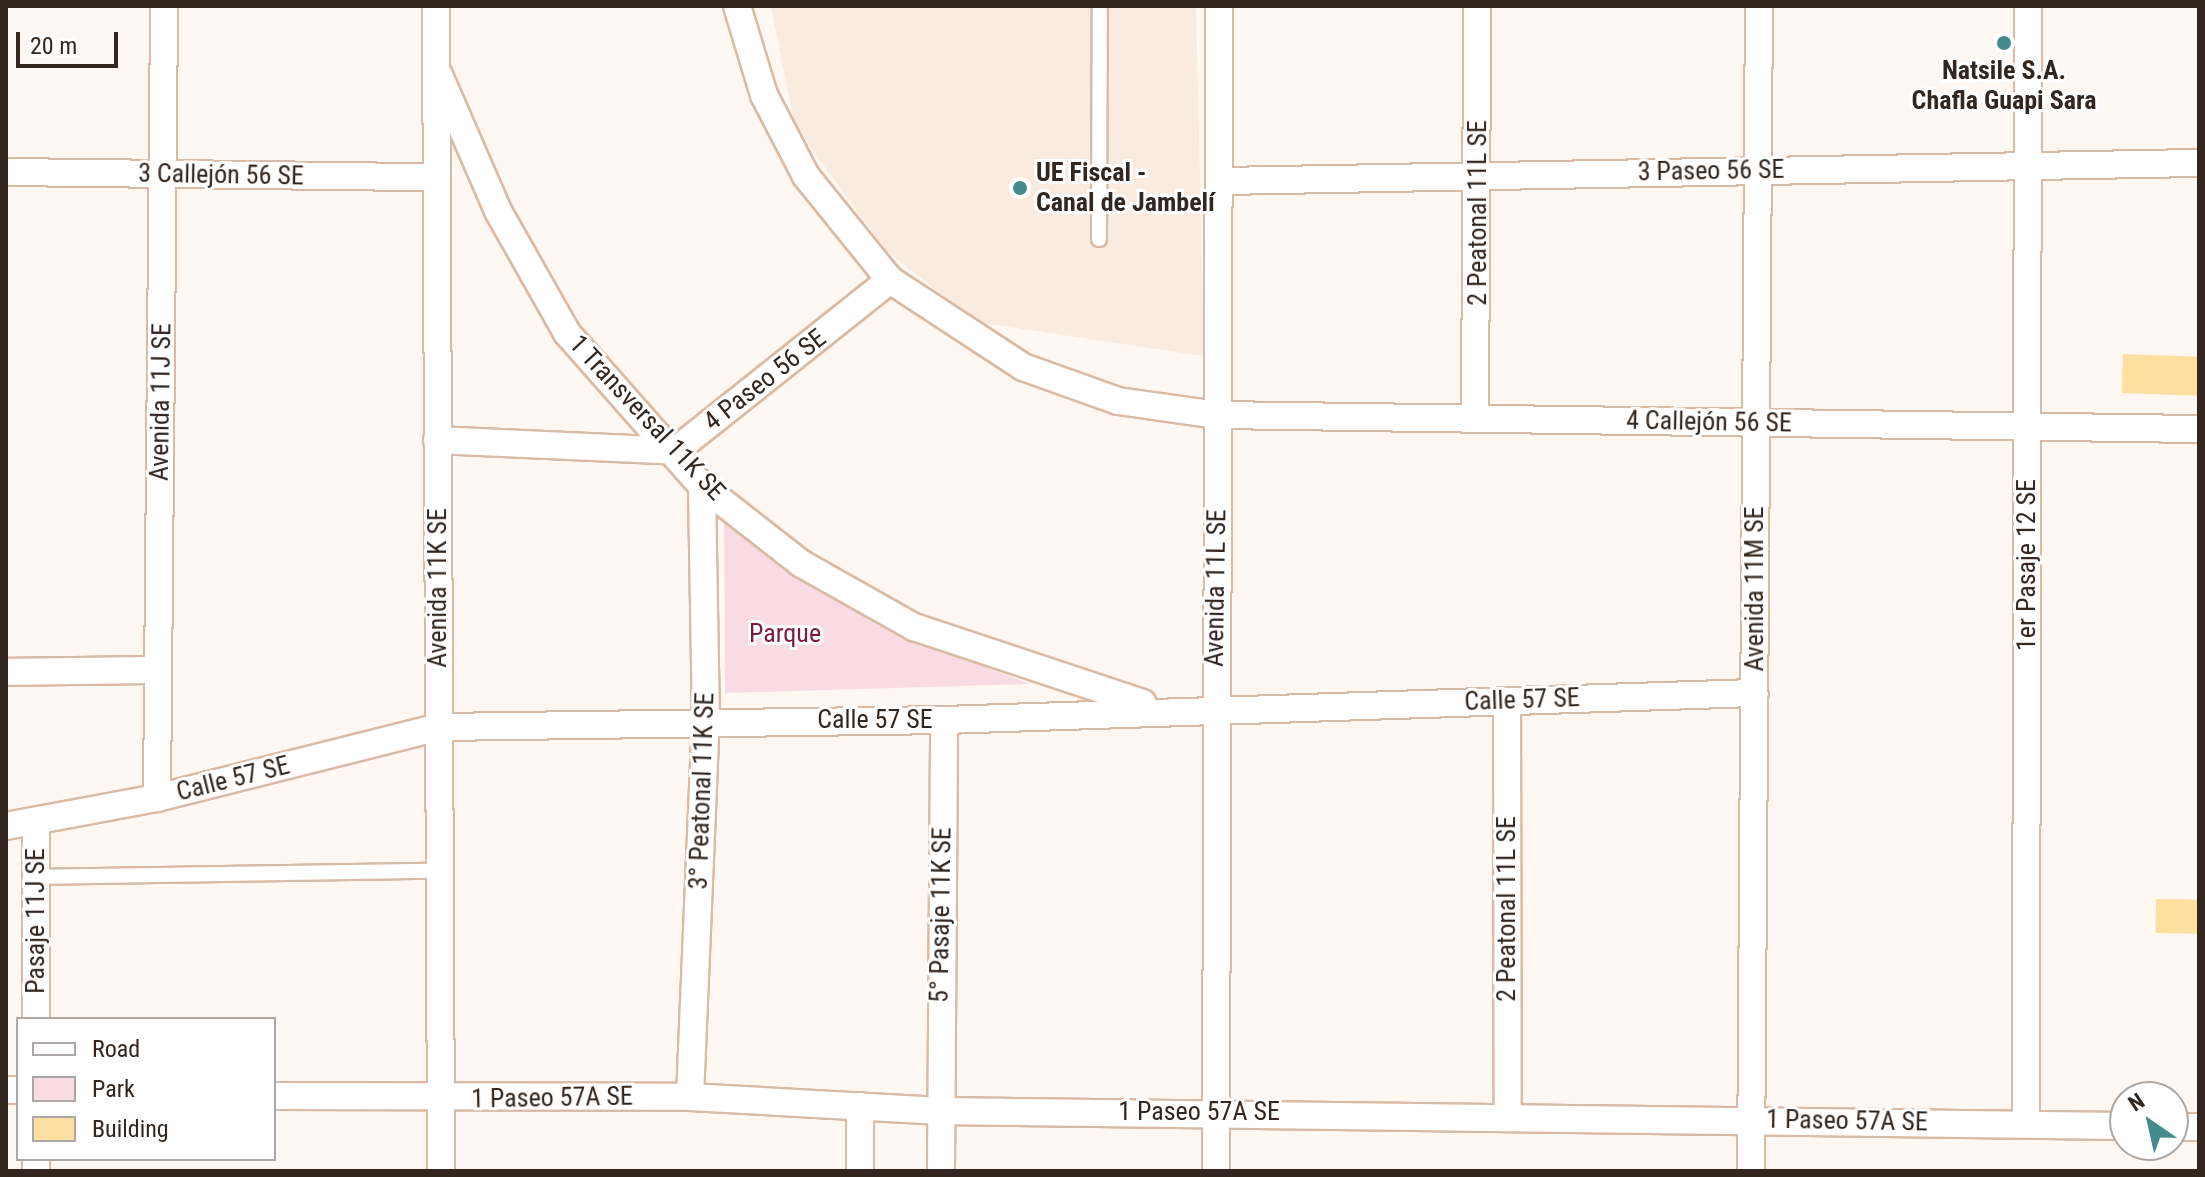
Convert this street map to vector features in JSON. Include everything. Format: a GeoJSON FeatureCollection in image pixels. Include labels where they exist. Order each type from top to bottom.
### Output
{"type":"FeatureCollection","features":[{"type":"Feature","properties":{"kind":"street","name":"Avenida 11J SE"},"geometry":{"type":"LineString","coordinates":[[157,798],[164,6]]}},
{"type":"Feature","properties":{"kind":"street","name":"Avenida 11K SE"},"geometry":{"type":"LineString","coordinates":[[436,6],[441,1171]]}},
{"type":"Feature","properties":{"kind":"street","name":"4 Callejón 56 SE"},"geometry":{"type":"LineString","coordinates":[[737,6],[764,95],[806,176],[890,280],[1023,367],[1118,401],[1218,415],[2199,429]]}},
{"type":"Feature","properties":{"kind":"street","name":"Avenida 11L SE"},"geometry":{"type":"LineString","coordinates":[[1216,1171],[1214,707],[1223,181],[1219,6]]}},
{"type":"Feature","properties":{"kind":"street","name":"2 Peatonal 11L SE"},"geometry":{"type":"LineString","coordinates":[[1475,419],[1480,176],[1477,6]]}},
{"type":"Feature","properties":{"kind":"street","name":"Avenida 11M SE"},"geometry":{"type":"LineString","coordinates":[[1751,1171],[1759,6]]}},
{"type":"Feature","properties":{"kind":"street","name":"1er Pasaje 12 SE"},"geometry":{"type":"LineString","coordinates":[[2026,1124],[2028,6]]}},
{"type":"Feature","properties":{"kind":"street","name":"1 Transversal 11K SE"},"geometry":{"type":"LineString","coordinates":[[435,65],[498,211],[567,333],[675,451],[702,486],[802,564],[914,627],[1166,710]]}},
{"type":"Feature","properties":{"kind":"street","name":"3 Paseo 56 SE"},"geometry":{"type":"LineString","coordinates":[[1223,181],[2199,163]]}},
{"type":"Feature","properties":{"kind":"street","name":"3 Callejón 56 SE"},"geometry":{"type":"LineString","coordinates":[[6,172],[436,177]]}},
{"type":"Feature","properties":{"kind":"street","name":"4 Paseo 56 SE"},"geometry":{"type":"LineString","coordinates":[[675,451],[890,280]]}},
{"type":"Feature","properties":{"kind":"street"},"geometry":{"type":"LineString","coordinates":[[437,440],[675,451]]}},
{"type":"Feature","properties":{"kind":"street","name":"3° Peatonal 11K SE"},"geometry":{"type":"LineString","coordinates":[[690,1097],[706,721],[702,486]]}},
{"type":"Feature","properties":{"kind":"street"},"geometry":{"type":"LineString","coordinates":[[6,672],[158,670]]}},
{"type":"Feature","properties":{"kind":"street","name":"Calle 57 SE"},"geometry":{"type":"LineString","coordinates":[[6,826],[36,823],[157,798],[439,727],[944,720],[1214,707],[1755,693]]}},
{"type":"Feature","properties":{"kind":"street","name":"2 Peatonal 11L SE"},"geometry":{"type":"LineString","coordinates":[[1507,701],[1508,1116]]}},
{"type":"Feature","properties":{"kind":"street","name":"5° Pasaje 11K SE"},"geometry":{"type":"LineString","coordinates":[[941,1171],[937,1111],[944,720]]}},
{"type":"Feature","properties":{"kind":"street","name":"Pasaje 11J SE"},"geometry":{"type":"LineString","coordinates":[[36,823],[36,1017]]}},
{"type":"Feature","properties":{"kind":"street","name":"1 Paseo 57A SE"},"geometry":{"type":"LineString","coordinates":[[276,1096],[441,1100],[690,1097],[937,1111],[1215,1112],[2109,1126]]}},
{"type":"Feature","properties":{"kind":"street"},"geometry":{"type":"LineString","coordinates":[[860,1106],[860,1171]]}},
{"type":"Feature","properties":{"kind":"lane"},"geometry":{"type":"LineString","coordinates":[[1099,239],[1100,6]]}},
{"type":"Feature","properties":{"kind":"lane"},"geometry":{"type":"LineString","coordinates":[[36,877],[440,871]]}},
{"type":"Feature","properties":{"kind":"shaded area","name":"UE Fiscal - Canal de Jambelí"},"geometry":{"type":"Polygon","coordinates":[[[771,6],[1196,6],[1204,356],[976,322],[886,250],[795,126],[771,6]]]}},
{"type":"Feature","properties":{"kind":"green space","name":"Parque"},"geometry":{"type":"Polygon","coordinates":[[[724,515],[791,570],[899,634],[1030,684],[725,693],[724,515]]]}},
{"type":"Feature","properties":{"kind":"building"},"geometry":{"type":"Polygon","coordinates":[[[2123,354],[2199,357],[2198,396],[2122,393],[2123,354]]]}},
{"type":"Feature","properties":{"kind":"building"},"geometry":{"type":"Polygon","coordinates":[[[2156,899],[2199,900],[2198,934],[2155,933],[2156,899]]]}},
{"type":"Feature","properties":{"kind":"place","name":"Natsile S.A. Chafla Guapi Sara"},"geometry":{"type":"Point","coordinates":[2004,43]}},
{"type":"Feature","properties":{"kind":"place","name":"UE Fiscal - Canal de Jambelí"},"geometry":{"type":"Point","coordinates":[1020,188]}}]}
